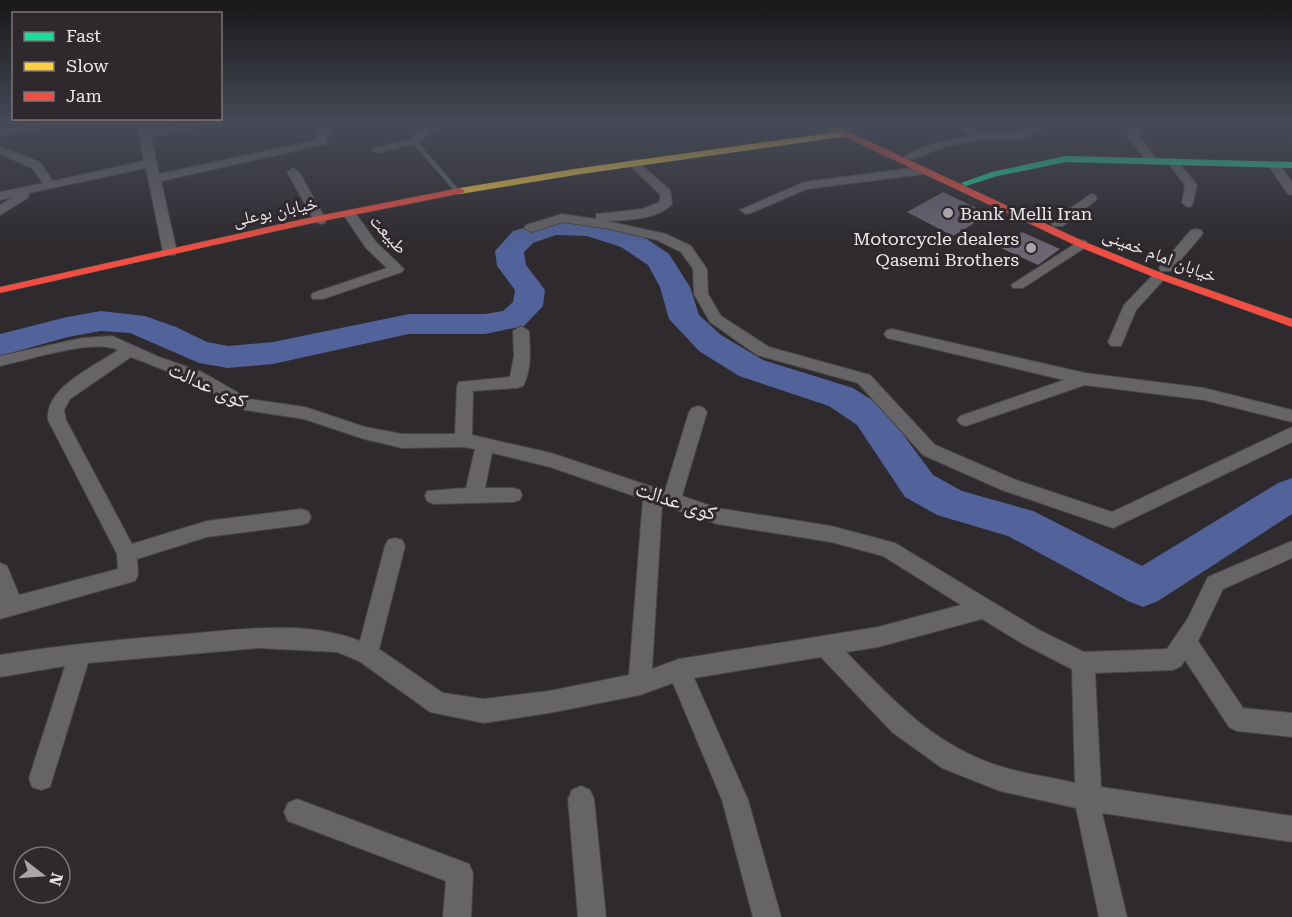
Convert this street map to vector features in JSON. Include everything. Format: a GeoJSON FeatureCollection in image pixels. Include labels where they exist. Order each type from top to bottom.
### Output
{"type":"FeatureCollection","features":[{"type":"Feature","properties":{"kind":"street"},"geometry":{"type":"LineString","coordinates":[[37,166],[50,185]]}},
{"type":"Feature","properties":{"kind":"street"},"geometry":{"type":"LineString","coordinates":[[0,196],[137,166]]}},
{"type":"Feature","properties":{"kind":"street"},"geometry":{"type":"LineString","coordinates":[[151,166],[170,252]]}},
{"type":"Feature","properties":{"kind":"street"},"geometry":{"type":"LineString","coordinates":[[154,179],[214,166]]}},
{"type":"Feature","properties":{"kind":"street","name":"خیابان بوعلی"},"geometry":{"type":"LineString","coordinates":[[0,290],[458,192],[616,166]]}},
{"type":"Feature","properties":{"kind":"street"},"geometry":{"type":"LineString","coordinates":[[531,228],[562,218],[626,216],[656,210],[666,204],[666,193],[636,166]]}},
{"type":"Feature","properties":{"kind":"street","name":"خیابان امام خمینی"},"geometry":{"type":"LineString","coordinates":[[911,166],[1081,244],[1292,313]]}},
{"type":"Feature","properties":{"kind":"street","name":"خیابان امام خمینی"},"geometry":{"type":"LineString","coordinates":[[928,166],[1163,272],[1292,323]]}},
{"type":"Feature","properties":{"kind":"street"},"geometry":{"type":"LineString","coordinates":[[966,183],[1034,166]]}},
{"type":"Feature","properties":{"kind":"street"},"geometry":{"type":"LineString","coordinates":[[1176,166],[1191,185],[1188,203]]}},
{"type":"Feature","properties":{"kind":"street"},"geometry":{"type":"LineString","coordinates":[[1275,166],[1292,190]]}},
{"type":"Feature","properties":{"kind":"street"},"geometry":{"type":"LineString","coordinates":[[746,210],[804,186],[920,171]]}},
{"type":"Feature","properties":{"kind":"street"},"geometry":{"type":"LineString","coordinates":[[293,172],[320,220]]}},
{"type":"Feature","properties":{"kind":"street"},"geometry":{"type":"LineString","coordinates":[[0,211],[36,188]]}},
{"type":"Feature","properties":{"kind":"street"},"geometry":{"type":"LineString","coordinates":[[1058,224],[1091,198]]}},
{"type":"Feature","properties":{"kind":"street","name":"طبيعت"},"geometry":{"type":"LineString","coordinates":[[318,296],[397,269],[371,245],[349,214]]}},
{"type":"Feature","properties":{"kind":"street"},"geometry":{"type":"LineString","coordinates":[[562,218],[610,225],[661,237],[686,249],[700,269],[701,294],[715,319],[763,351],[864,380],[929,450],[1009,485],[1113,520],[1292,434]]}},
{"type":"Feature","properties":{"kind":"street"},"geometry":{"type":"LineString","coordinates":[[1116,342],[1129,308],[1196,233]]}},
{"type":"Feature","properties":{"kind":"street"},"geometry":{"type":"LineString","coordinates":[[1018,285],[1081,244]]}},
{"type":"Feature","properties":{"kind":"street"},"geometry":{"type":"LineString","coordinates":[[463,440],[465,386],[517,382],[522,356],[520,332]]}},
{"type":"Feature","properties":{"kind":"street"},"geometry":{"type":"LineString","coordinates":[[892,334],[1085,379],[1204,394],[1292,416]]}},
{"type":"Feature","properties":{"kind":"street","name":"کوی عدالت"},"geometry":{"type":"LineString","coordinates":[[0,361],[82,343],[112,341],[153,361],[196,375],[245,404],[305,413],[364,433],[402,441],[463,440],[551,460],[717,516],[831,534],[888,549],[1031,637],[1083,663],[1173,659],[1196,625],[1215,583],[1292,549]]}},
{"type":"Feature","properties":{"kind":"street"},"geometry":{"type":"LineString","coordinates":[[0,572],[6,607],[128,575],[127,554],[57,420],[56,410],[63,396],[130,350]]}},
{"type":"Feature","properties":{"kind":"street"},"geometry":{"type":"LineString","coordinates":[[966,420],[1085,379]]}},
{"type":"Feature","properties":{"kind":"street"},"geometry":{"type":"LineString","coordinates":[[640,684],[662,497],[698,412]]}},
{"type":"Feature","properties":{"kind":"street"},"geometry":{"type":"LineString","coordinates":[[474,496],[485,445]]}},
{"type":"Feature","properties":{"kind":"street"},"geometry":{"type":"LineString","coordinates":[[434,496],[513,495]]}},
{"type":"Feature","properties":{"kind":"street"},"geometry":{"type":"LineString","coordinates":[[127,554],[207,529],[301,517]]}},
{"type":"Feature","properties":{"kind":"street"},"geometry":{"type":"LineString","coordinates":[[367,654],[395,546]]}},
{"type":"Feature","properties":{"kind":"street"},"geometry":{"type":"LineString","coordinates":[[0,666],[80,653],[258,638],[338,642],[367,654],[411,683],[438,705],[484,711],[549,702],[640,684],[679,670],[878,637],[986,608]]}},
{"type":"Feature","properties":{"kind":"street"},"geometry":{"type":"LineString","coordinates":[[1185,641],[1237,719],[1292,725]]}},
{"type":"Feature","properties":{"kind":"street"},"geometry":{"type":"LineString","coordinates":[[824,645],[900,724],[951,759],[1000,779],[1088,798],[1292,829]]}},
{"type":"Feature","properties":{"kind":"street"},"geometry":{"type":"LineString","coordinates":[[41,778],[80,653]]}},
{"type":"Feature","properties":{"kind":"street"},"geometry":{"type":"LineString","coordinates":[[1083,663],[1089,812],[1113,917]]}},
{"type":"Feature","properties":{"kind":"street"},"geometry":{"type":"LineString","coordinates":[[679,670],[735,800],[766,917]]}},
{"type":"Feature","properties":{"kind":"street"},"geometry":{"type":"LineString","coordinates":[[581,799],[592,917]]}},
{"type":"Feature","properties":{"kind":"street"},"geometry":{"type":"LineString","coordinates":[[297,812],[460,873],[457,917]]}},
{"type":"Feature","properties":{"kind":"lane"},"geometry":{"type":"LineString","coordinates":[[435,166],[458,192]]}},
{"type":"Feature","properties":{"kind":"building","name":"Bank Melli Iran"},"geometry":{"type":"Polygon","coordinates":[[[943,192],[989,214],[953,236],[907,212],[943,192]]]}},
{"type":"Feature","properties":{"kind":"building","name":"Motorcycle dealers Qasemi Brothers"},"geometry":{"type":"Polygon","coordinates":[[[1022,232],[1060,249],[1038,265],[1001,248],[1022,232]]]}},
{"type":"Feature","properties":{"kind":"waterway"},"geometry":{"type":"LineString","coordinates":[[0,345],[67,327],[101,321],[134,323],[165,334],[199,352],[228,357],[273,353],[409,324],[485,324],[513,319],[528,306],[530,290],[512,266],[509,251],[523,237],[554,227],[589,228],[631,241],[659,260],[675,287],[685,319],[710,343],[751,368],[841,397],[870,416],[919,486],[951,504],[1019,523],[1143,588],[1292,494]]}},
{"type":"Feature","properties":{"kind":"traffic: fast"},"geometry":{"type":"LineString","coordinates":[[966,183],[1034,166]]}},
{"type":"Feature","properties":{"kind":"traffic: slow"},"geometry":{"type":"LineString","coordinates":[[460,191],[618,166]]}},
{"type":"Feature","properties":{"kind":"traffic: jam"},"geometry":{"type":"LineString","coordinates":[[914,166],[1081,244],[1160,276],[1292,323]]}},
{"type":"Feature","properties":{"kind":"traffic: jam"},"geometry":{"type":"LineString","coordinates":[[0,290],[308,221],[460,191]]}},
{"type":"Feature","properties":{"kind":"place","name":"Bank Melli Iran"},"geometry":{"type":"Point","coordinates":[948,213]}},
{"type":"Feature","properties":{"kind":"place","name":"Motorcycle dealers Qasemi Brothers"},"geometry":{"type":"Point","coordinates":[1031,248]}}]}
